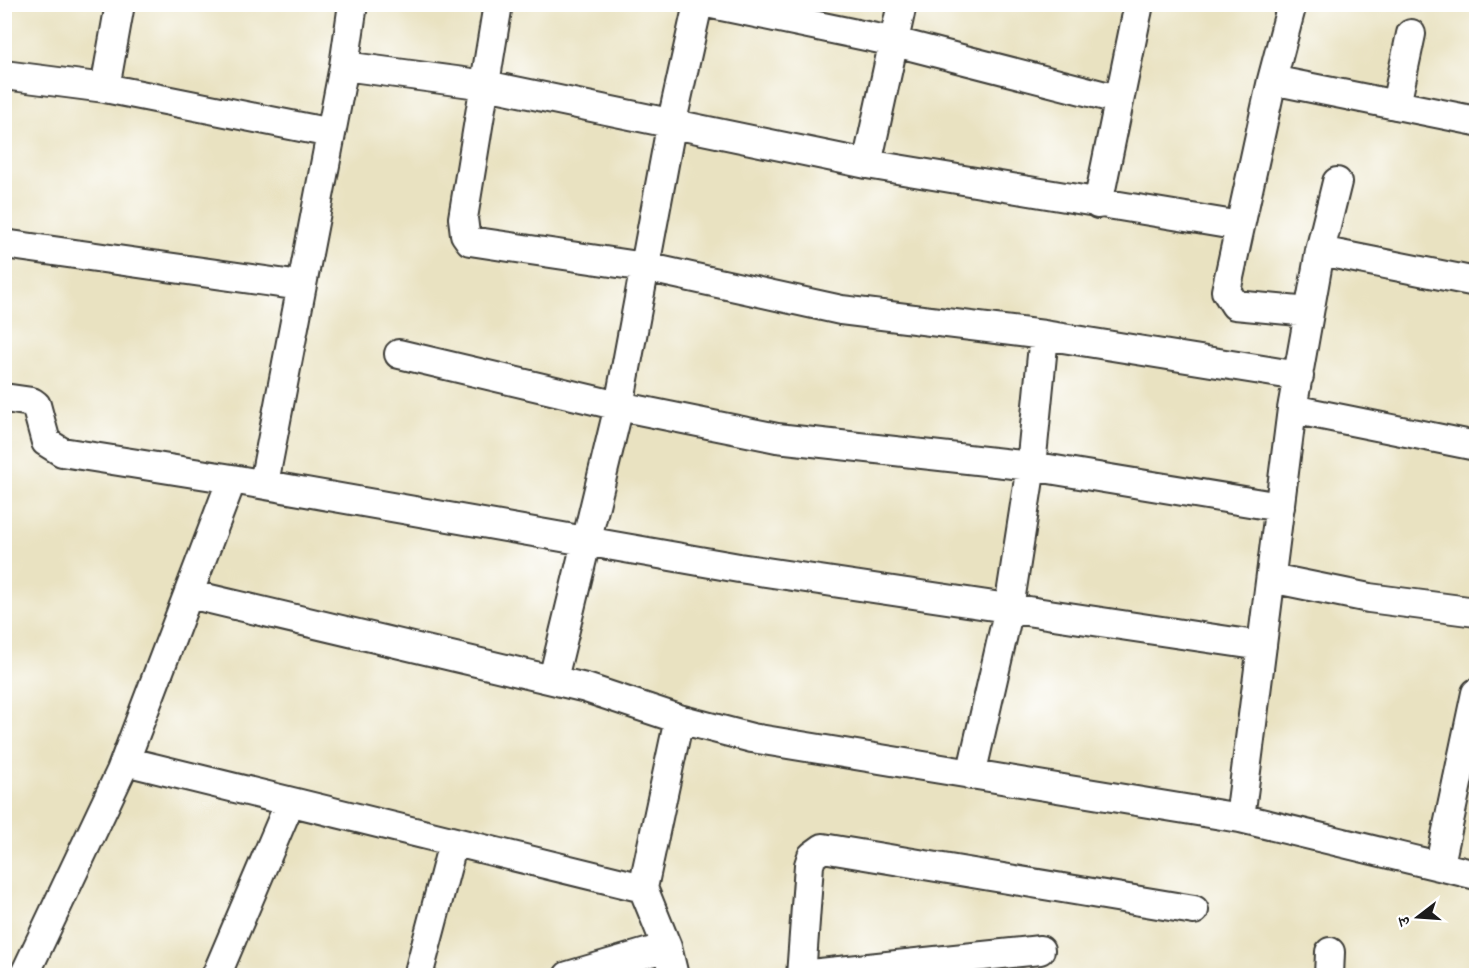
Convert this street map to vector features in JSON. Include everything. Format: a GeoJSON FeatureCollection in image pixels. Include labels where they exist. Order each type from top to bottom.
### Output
{"type":"FeatureCollection","features":[{"type":"Feature","properties":{"kind":"street"},"geometry":{"type":"LineString","coordinates":[[105,88],[120,4]]}},
{"type":"Feature","properties":{"kind":"street"},"geometry":{"type":"LineString","coordinates":[[264,483],[344,66],[353,4]]}},
{"type":"Feature","properties":{"kind":"street"},"geometry":{"type":"LineString","coordinates":[[498,4],[463,218],[465,234],[470,241],[645,267],[841,310],[1044,335],[1299,376]]}},
{"type":"Feature","properties":{"kind":"street"},"geometry":{"type":"LineString","coordinates":[[553,680],[619,406],[672,122],[698,4]]}},
{"type":"Feature","properties":{"kind":"street"},"geometry":{"type":"LineString","coordinates":[[712,4],[895,42],[1117,99]]}},
{"type":"Feature","properties":{"kind":"street"},"geometry":{"type":"LineString","coordinates":[[867,164],[902,4]]}},
{"type":"Feature","properties":{"kind":"street"},"geometry":{"type":"LineString","coordinates":[[1098,204],[1117,99],[1139,4]]}},
{"type":"Feature","properties":{"kind":"street"},"geometry":{"type":"LineString","coordinates":[[1287,6],[1226,291],[1235,305],[1309,312]]}},
{"type":"Feature","properties":{"kind":"street"},"geometry":{"type":"LineString","coordinates":[[1396,105],[1411,34]]}},
{"type":"Feature","properties":{"kind":"street"},"geometry":{"type":"LineString","coordinates":[[344,66],[486,85],[867,164],[1240,226]]}},
{"type":"Feature","properties":{"kind":"street"},"geometry":{"type":"LineString","coordinates":[[4,75],[105,88],[331,133]]}},
{"type":"Feature","properties":{"kind":"street"},"geometry":{"type":"LineString","coordinates":[[1272,80],[1476,121]]}},
{"type":"Feature","properties":{"kind":"street"},"geometry":{"type":"LineString","coordinates":[[1240,818],[1292,409],[1320,251],[1337,182]]}},
{"type":"Feature","properties":{"kind":"street"},"geometry":{"type":"LineString","coordinates":[[4,244],[302,286]]}},
{"type":"Feature","properties":{"kind":"street"},"geometry":{"type":"LineString","coordinates":[[1320,251],[1476,282]]}},
{"type":"Feature","properties":{"kind":"street"},"geometry":{"type":"LineString","coordinates":[[971,775],[1009,608],[1031,466],[1044,335]]}},
{"type":"Feature","properties":{"kind":"street"},"geometry":{"type":"LineString","coordinates":[[399,354],[619,406],[777,438],[1031,466],[1280,507]]}},
{"type":"Feature","properties":{"kind":"street"},"geometry":{"type":"LineString","coordinates":[[4,398],[32,402],[36,405],[46,442],[62,452],[264,483],[739,568],[1262,646]]}},
{"type":"Feature","properties":{"kind":"street"},"geometry":{"type":"LineString","coordinates":[[1292,409],[1476,446]]}},
{"type":"Feature","properties":{"kind":"street"},"geometry":{"type":"LineString","coordinates":[[24,975],[125,761],[232,479]]}},
{"type":"Feature","properties":{"kind":"street"},"geometry":{"type":"LineString","coordinates":[[1271,578],[1369,598],[1476,612]]}},
{"type":"Feature","properties":{"kind":"street"},"geometry":{"type":"LineString","coordinates":[[189,594],[553,680],[679,719],[752,738],[1240,818],[1440,864],[1476,875]]}},
{"type":"Feature","properties":{"kind":"street"},"geometry":{"type":"LineString","coordinates":[[1440,864],[1476,693]]}},
{"type":"Feature","properties":{"kind":"street"},"geometry":{"type":"LineString","coordinates":[[674,975],[666,946],[643,888],[679,719]]}},
{"type":"Feature","properties":{"kind":"street"},"geometry":{"type":"LineString","coordinates":[[125,761],[643,888]]}},
{"type":"Feature","properties":{"kind":"street"},"geometry":{"type":"LineString","coordinates":[[216,975],[290,802]]}},
{"type":"Feature","properties":{"kind":"street"},"geometry":{"type":"LineString","coordinates":[[418,975],[453,843]]}},
{"type":"Feature","properties":{"kind":"street"},"geometry":{"type":"LineString","coordinates":[[1040,950],[801,975],[809,865],[812,856],[823,848],[1194,910]]}},
{"type":"Feature","properties":{"kind":"street"},"geometry":{"type":"LineString","coordinates":[[568,975],[666,946]]}}]}
